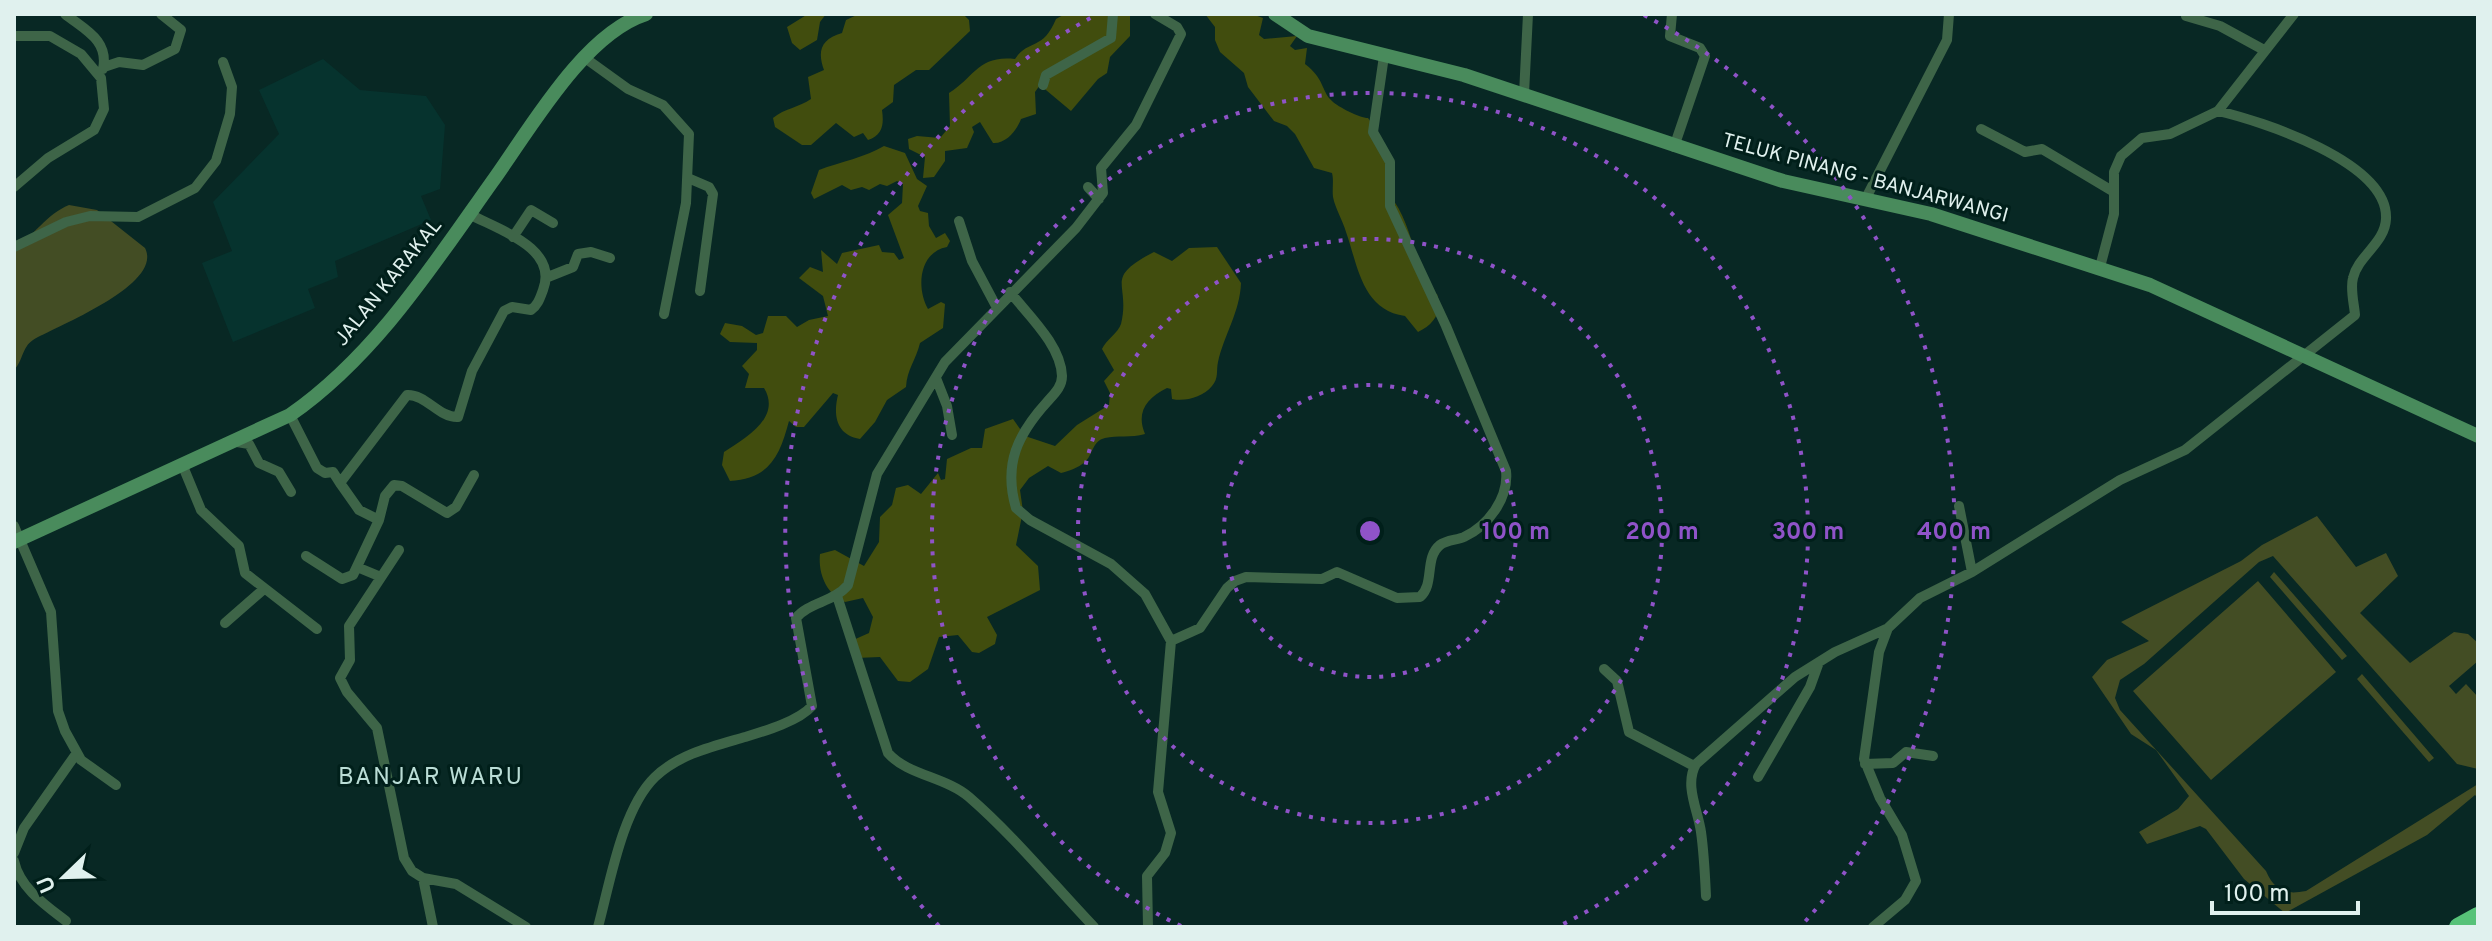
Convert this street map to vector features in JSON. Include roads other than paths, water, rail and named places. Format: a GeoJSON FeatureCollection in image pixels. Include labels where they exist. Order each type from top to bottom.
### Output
{"type":"FeatureCollection","features":[{"type":"Feature","properties":{"kind":"highway"},"geometry":{"type":"LineString","coordinates":[[2458,927],[2478,916]]}},
{"type":"Feature","properties":{"kind":"main road","name":"JALAN KARAKAL"},"geometry":{"type":"LineString","coordinates":[[16,536],[236,440],[290,415],[313,399],[372,342],[585,58],[610,33],[646,14]]}},
{"type":"Feature","properties":{"kind":"main road","name":"TELUK PINANG - BANJARWANGI"},"geometry":{"type":"LineString","coordinates":[[1275,14],[1308,36],[1524,94],[1674,147],[1783,181],[1931,214],[2100,267],[2150,285],[2478,436]]}},
{"type":"Feature","properties":{"kind":"street"},"geometry":{"type":"LineString","coordinates":[[14,187],[99,124],[104,109],[101,78],[104,48],[65,14]]}},
{"type":"Feature","properties":{"kind":"street"},"geometry":{"type":"LineString","coordinates":[[104,67],[119,62],[143,65],[175,49],[181,30],[161,14]]}},
{"type":"Feature","properties":{"kind":"street"},"geometry":{"type":"LineString","coordinates":[[1043,85],[1046,75],[1111,38],[1113,14]]}},
{"type":"Feature","properties":{"kind":"street"},"geometry":{"type":"LineString","coordinates":[[598,927],[620,848],[640,800],[653,780],[699,750],[754,734],[811,708],[813,701],[796,618],[803,611],[837,596],[852,575],[862,523],[877,474],[945,362],[996,306],[1076,228],[1099,199],[1104,190],[1101,168],[1136,125],[1181,34],[1177,27],[1155,14]]}},
{"type":"Feature","properties":{"kind":"street"},"geometry":{"type":"LineString","coordinates":[[1524,94],[1528,14]]}},
{"type":"Feature","properties":{"kind":"street"},"geometry":{"type":"LineString","coordinates":[[1672,14],[1670,36],[1700,48],[1705,56],[1674,147]]}},
{"type":"Feature","properties":{"kind":"street"},"geometry":{"type":"LineString","coordinates":[[1866,198],[1947,40],[1949,14]]}},
{"type":"Feature","properties":{"kind":"street"},"geometry":{"type":"LineString","coordinates":[[2100,267],[2114,214],[2116,164],[2127,148],[2142,138],[2170,134],[2203,121],[2218,111],[2294,14]]}},
{"type":"Feature","properties":{"kind":"street"},"geometry":{"type":"LineString","coordinates":[[2186,16],[2220,26],[2264,50]]}},
{"type":"Feature","properties":{"kind":"street"},"geometry":{"type":"LineString","coordinates":[[14,36],[50,36],[64,42],[81,54],[101,78]]}},
{"type":"Feature","properties":{"kind":"street"},"geometry":{"type":"LineString","coordinates":[[1171,641],[1200,628],[1227,588],[1246,577],[1322,579],[1337,572],[1397,598],[1420,597],[1427,591],[1432,557],[1438,547],[1468,535],[1483,524],[1505,493],[1506,471],[1446,326],[1390,206],[1390,162],[1373,132],[1384,56]]}},
{"type":"Feature","properties":{"kind":"street"},"geometry":{"type":"LineString","coordinates":[[585,58],[628,89],[663,105],[681,122],[691,142],[688,178],[664,314]]}},
{"type":"Feature","properties":{"kind":"street"},"geometry":{"type":"LineString","coordinates":[[14,247],[66,222],[90,216],[138,217],[195,188],[216,161],[230,114],[232,87],[223,62]]}},
{"type":"Feature","properties":{"kind":"street"},"geometry":{"type":"LineString","coordinates":[[1706,896],[1702,836],[1692,790],[1694,766],[1721,738],[1820,660],[1888,628],[1920,598],[1972,572],[2120,480],[2178,455],[2355,315],[2353,275],[2384,230],[2384,204],[2368,181],[2345,162],[2298,137],[2218,111]]}},
{"type":"Feature","properties":{"kind":"street"},"geometry":{"type":"LineString","coordinates":[[1981,129],[2025,152],[2042,149],[2114,192]]}},
{"type":"Feature","properties":{"kind":"street"},"geometry":{"type":"LineString","coordinates":[[688,178],[709,187],[713,194],[700,291]]}},
{"type":"Feature","properties":{"kind":"street"},"geometry":{"type":"LineString","coordinates":[[1088,187],[1099,199]]}},
{"type":"Feature","properties":{"kind":"street"},"geometry":{"type":"LineString","coordinates":[[513,237],[531,210],[553,223]]}},
{"type":"Feature","properties":{"kind":"street"},"geometry":{"type":"LineString","coordinates":[[340,483],[407,395],[416,396],[448,416],[458,417],[472,371],[504,311],[512,307],[534,309],[548,277],[544,260],[513,237],[469,214]]}},
{"type":"Feature","properties":{"kind":"street"},"geometry":{"type":"LineString","coordinates":[[959,221],[972,261],[996,306]]}},
{"type":"Feature","properties":{"kind":"street"},"geometry":{"type":"LineString","coordinates":[[548,277],[573,267],[578,254],[583,252],[610,258]]}},
{"type":"Feature","properties":{"kind":"street"},"geometry":{"type":"LineString","coordinates":[[1010,292],[1050,344],[1062,376],[1058,390],[1025,428],[1015,447],[1011,472],[1016,508],[1030,520],[1111,564],[1145,594],[1171,641],[1158,792],[1171,833],[1165,853],[1147,876],[1148,927]]}},
{"type":"Feature","properties":{"kind":"street"},"geometry":{"type":"LineString","coordinates":[[936,378],[947,406],[952,435]]}},
{"type":"Feature","properties":{"kind":"street"},"geometry":{"type":"LineString","coordinates":[[290,415],[317,468],[325,473],[333,472],[359,510],[379,520]]}},
{"type":"Feature","properties":{"kind":"street"},"geometry":{"type":"LineString","coordinates":[[236,440],[249,444],[259,463],[276,470],[291,492]]}},
{"type":"Feature","properties":{"kind":"street"},"geometry":{"type":"LineString","coordinates":[[182,464],[201,510],[221,533],[236,542],[244,571],[317,629]]}},
{"type":"Feature","properties":{"kind":"street"},"geometry":{"type":"LineString","coordinates":[[306,556],[342,579],[350,577],[379,520],[385,496],[394,485],[402,486],[447,513],[456,507],[474,475]]}},
{"type":"Feature","properties":{"kind":"street"},"geometry":{"type":"LineString","coordinates":[[1959,506],[1972,572]]}},
{"type":"Feature","properties":{"kind":"street"},"geometry":{"type":"LineString","coordinates":[[16,536],[51,612],[58,711],[76,754],[116,785]]}},
{"type":"Feature","properties":{"kind":"street"},"geometry":{"type":"LineString","coordinates":[[399,550],[349,626],[350,660],[340,681],[377,728],[404,858],[412,871],[423,878],[456,884],[526,927]]}},
{"type":"Feature","properties":{"kind":"street"},"geometry":{"type":"LineString","coordinates":[[357,567],[381,577]]}},
{"type":"Feature","properties":{"kind":"street"},"geometry":{"type":"LineString","coordinates":[[225,623],[264,589]]}},
{"type":"Feature","properties":{"kind":"street"},"geometry":{"type":"LineString","coordinates":[[837,596],[888,753],[938,777],[970,797],[1094,927]]}},
{"type":"Feature","properties":{"kind":"street"},"geometry":{"type":"LineString","coordinates":[[1873,927],[1905,900],[1916,881],[1902,835],[1865,764],[1876,666],[1888,628]]}},
{"type":"Feature","properties":{"kind":"street"},"geometry":{"type":"LineString","coordinates":[[1758,777],[1810,687],[1820,660]]}},
{"type":"Feature","properties":{"kind":"street"},"geometry":{"type":"LineString","coordinates":[[1604,669],[1617,681],[1629,732],[1694,766]]}},
{"type":"Feature","properties":{"kind":"street"},"geometry":{"type":"LineString","coordinates":[[1865,764],[1893,763],[1906,752],[1933,756]]}},
{"type":"Feature","properties":{"kind":"street"},"geometry":{"type":"LineString","coordinates":[[14,853],[24,828],[76,754]]}},
{"type":"Feature","properties":{"kind":"street"},"geometry":{"type":"LineString","coordinates":[[14,861],[17,873],[31,892],[66,921]]}},
{"type":"Feature","properties":{"kind":"street"},"geometry":{"type":"LineString","coordinates":[[423,878],[433,927]]}},
{"type":"Feature","properties":{"kind":"district","name":"BANJAR WARU"},"geometry":{"type":"Point","coordinates":[431,778]}}]}
